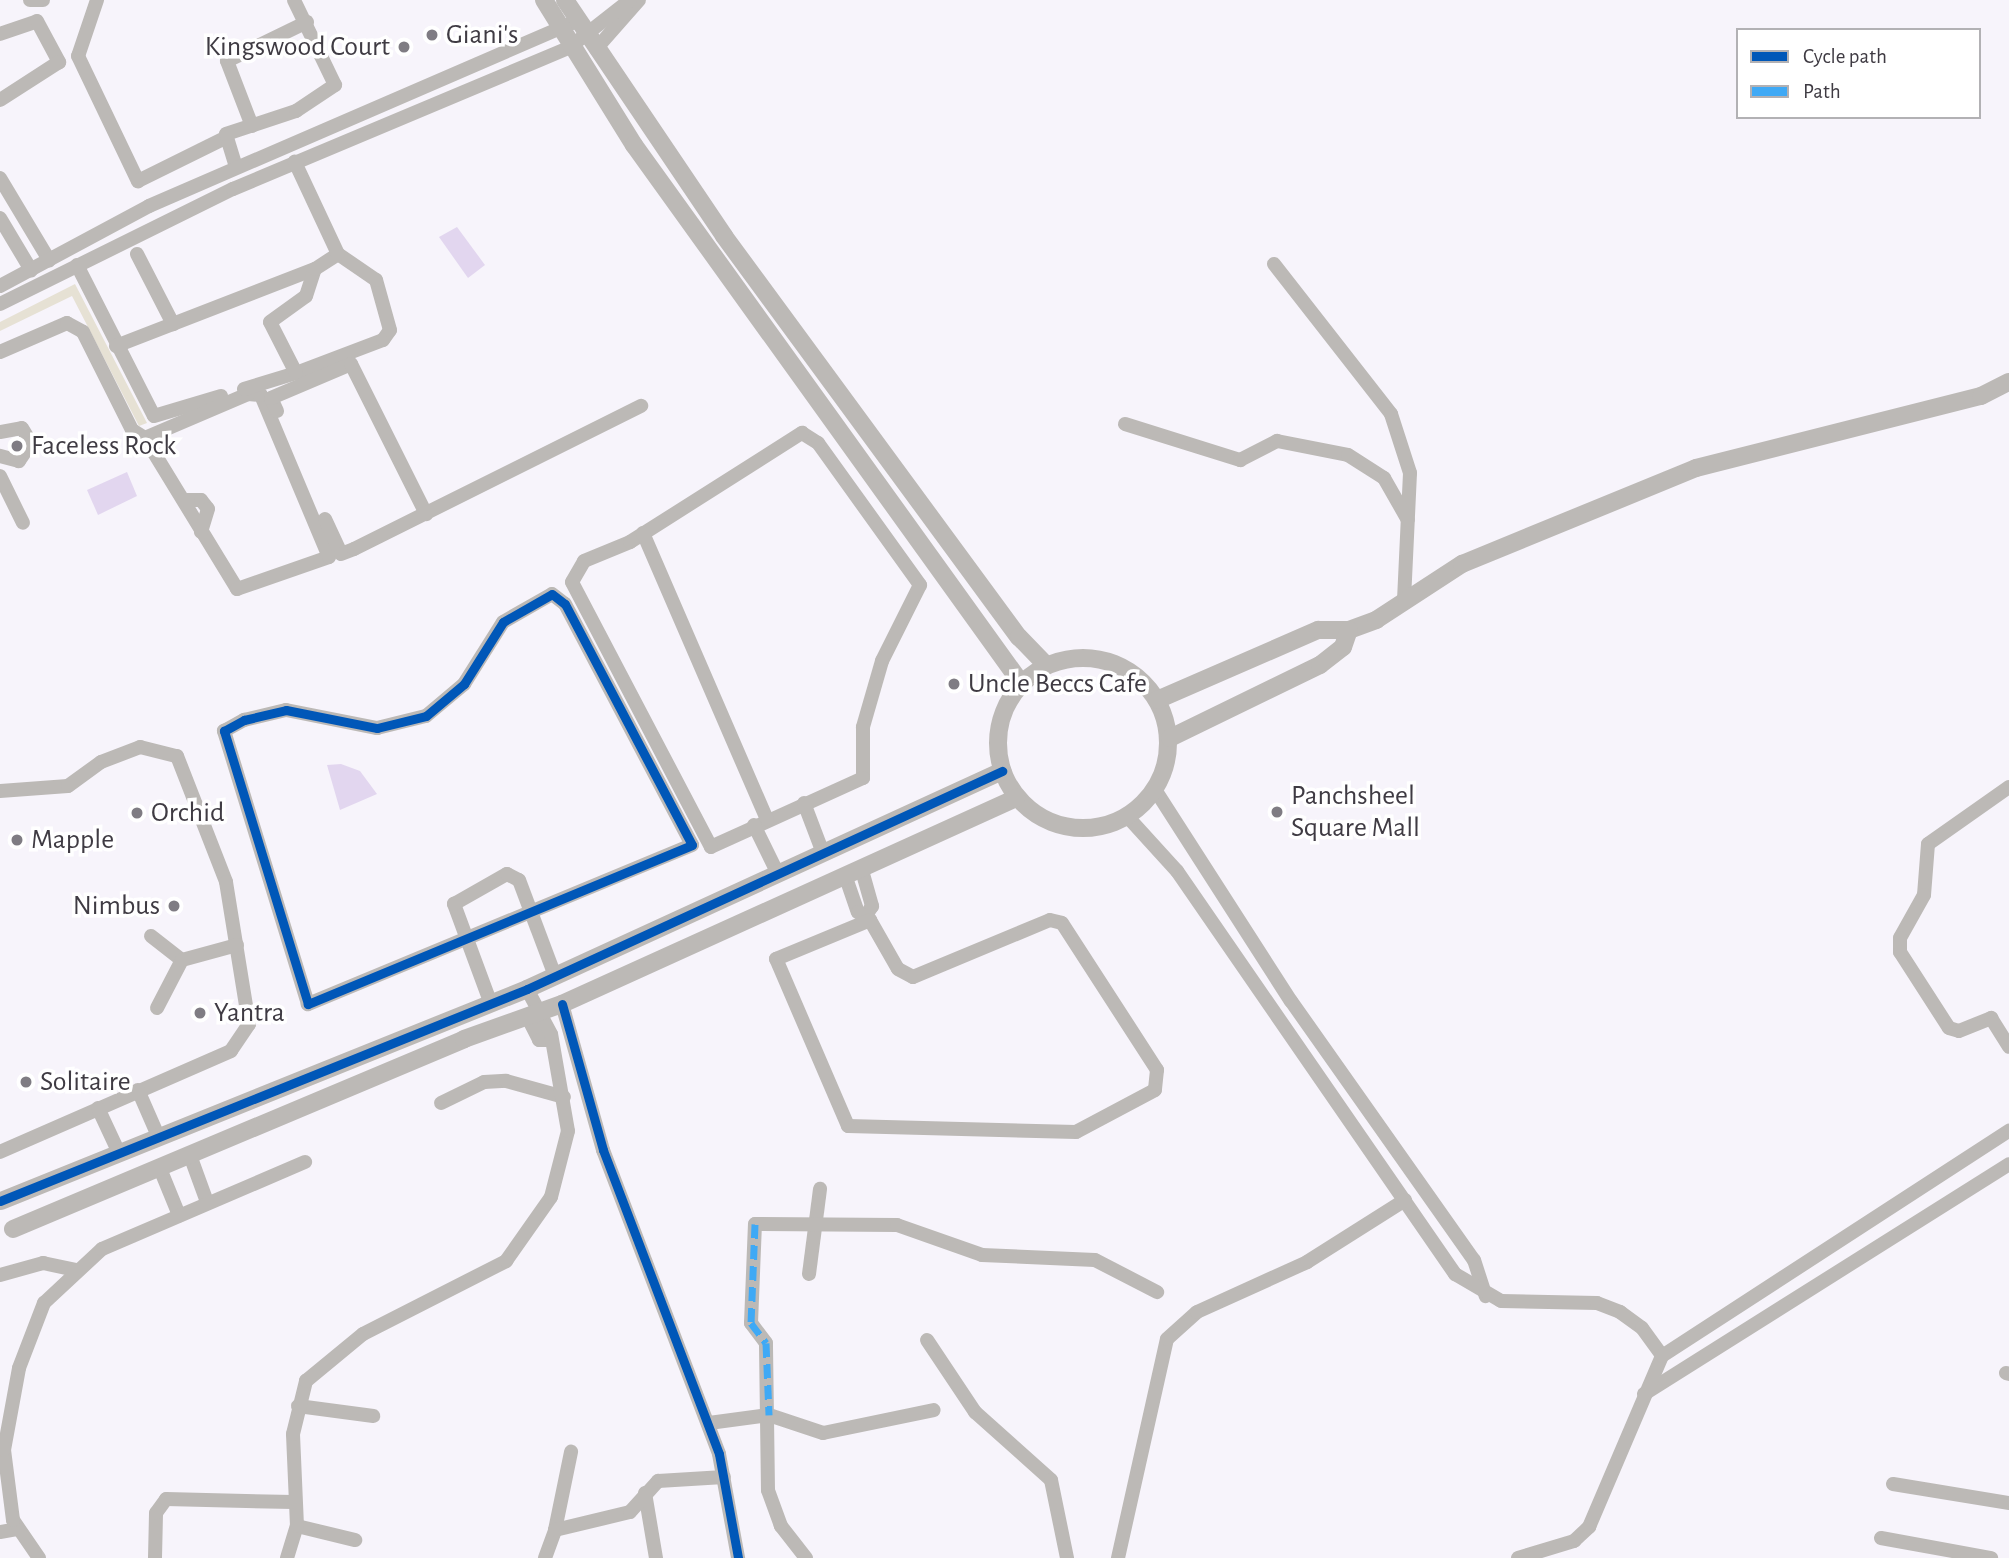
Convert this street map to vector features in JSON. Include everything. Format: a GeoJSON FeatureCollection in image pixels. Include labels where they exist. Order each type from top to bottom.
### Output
{"type":"FeatureCollection","features":[{"type":"Feature","properties":{"kind":"street"},"geometry":{"type":"LineString","coordinates":[[30,0],[43,0]]}},
{"type":"Feature","properties":{"kind":"street"},"geometry":{"type":"LineString","coordinates":[[97,0],[78,56],[138,181],[227,137],[311,103],[335,85],[307,22],[294,0]]}},
{"type":"Feature","properties":{"kind":"street"},"geometry":{"type":"LineString","coordinates":[[544,0],[570,47],[1021,683]]}},
{"type":"Feature","properties":{"kind":"street"},"geometry":{"type":"LineString","coordinates":[[565,0],[592,43],[868,431],[1019,637],[1046,665]]}},
{"type":"Feature","properties":{"kind":"street"},"geometry":{"type":"LineString","coordinates":[[592,43],[630,0]]}},
{"type":"Feature","properties":{"kind":"street"},"geometry":{"type":"LineString","coordinates":[[0,304],[76,265],[296,162],[570,47],[592,43],[639,0]]}},
{"type":"Feature","properties":{"kind":"street"},"geometry":{"type":"LineString","coordinates":[[0,34],[37,21],[59,62],[0,100]]}},
{"type":"Feature","properties":{"kind":"street"},"geometry":{"type":"LineString","coordinates":[[0,286],[236,167],[358,111],[577,21]]}},
{"type":"Feature","properties":{"kind":"street"},"geometry":{"type":"LineString","coordinates":[[252,126],[227,61],[307,22]]}},
{"type":"Feature","properties":{"kind":"street"},"geometry":{"type":"LineString","coordinates":[[358,111],[370,131]]}},
{"type":"Feature","properties":{"kind":"street"},"geometry":{"type":"LineString","coordinates":[[227,137],[236,167]]}},
{"type":"Feature","properties":{"kind":"street"},"geometry":{"type":"LineString","coordinates":[[76,265],[154,416],[296,373],[383,340],[390,331],[376,280],[338,254],[296,162]]}},
{"type":"Feature","properties":{"kind":"street"},"geometry":{"type":"LineString","coordinates":[[0,178],[49,260]]}},
{"type":"Feature","properties":{"kind":"street"},"geometry":{"type":"LineString","coordinates":[[0,218],[31,270]]}},
{"type":"Feature","properties":{"kind":"street"},"geometry":{"type":"LineString","coordinates":[[137,254],[173,324]]}},
{"type":"Feature","properties":{"kind":"street"},"geometry":{"type":"LineString","coordinates":[[116,346],[315,269],[338,254]]}},
{"type":"Feature","properties":{"kind":"street"},"geometry":{"type":"LineString","coordinates":[[1274,264],[1391,414],[1410,473],[1404,602]]}},
{"type":"Feature","properties":{"kind":"street"},"geometry":{"type":"LineString","coordinates":[[296,373],[270,321],[306,296],[315,269]]}},
{"type":"Feature","properties":{"kind":"street"},"geometry":{"type":"LineString","coordinates":[[0,352],[60,325],[74,326],[132,430],[145,438],[237,589],[329,557],[261,395],[248,394],[145,438]]}},
{"type":"Feature","properties":{"kind":"street"},"geometry":{"type":"LineString","coordinates":[[426,514],[351,364],[271,398],[341,554],[426,514],[641,406]]}},
{"type":"Feature","properties":{"kind":"street"},"geometry":{"type":"LineString","coordinates":[[1157,700],[1318,630],[1349,631],[1404,602],[1462,565],[1696,468],[1981,396],[2009,382]]}},
{"type":"Feature","properties":{"kind":"street"},"geometry":{"type":"LineString","coordinates":[[1125,424],[1240,460],[1277,441],[1348,455],[1384,478],[1409,521]]}},
{"type":"Feature","properties":{"kind":"street"},"geometry":{"type":"LineString","coordinates":[[1,428],[22,428],[31,449],[19,461],[1,458]]}},
{"type":"Feature","properties":{"kind":"street"},"geometry":{"type":"LineString","coordinates":[[849,443],[868,431]]}},
{"type":"Feature","properties":{"kind":"street"},"geometry":{"type":"LineString","coordinates":[[802,433],[853,492],[920,585],[874,687],[863,727],[863,778],[711,847],[575,592],[575,569],[643,533],[802,433]]}},
{"type":"Feature","properties":{"kind":"street"},"geometry":{"type":"LineString","coordinates":[[0,476],[23,523]]}},
{"type":"Feature","properties":{"kind":"street"},"geometry":{"type":"LineString","coordinates":[[853,492],[874,476]]}},
{"type":"Feature","properties":{"kind":"street"},"geometry":{"type":"LineString","coordinates":[[643,533],[761,822],[778,874]]}},
{"type":"Feature","properties":{"kind":"street"},"geometry":{"type":"LineString","coordinates":[[552,594],[565,604],[692,845],[530,914],[308,1004],[224,731],[286,710],[377,728],[426,716],[464,684],[503,622],[552,594]]}},
{"type":"Feature","properties":{"kind":"street"},"geometry":{"type":"LineString","coordinates":[[1170,738],[1320,665],[1343,647],[1349,631]]}},
{"type":"Feature","properties":{"kind":"street"},"geometry":{"type":"LineString","coordinates":[[1087,657],[1107,661],[1143,682],[1157,700],[1170,738],[1154,788],[1126,815],[1107,825],[1068,827],[1017,798],[1002,771],[998,730],[1021,683],[1046,665],[1087,657]]}},
{"type":"Feature","properties":{"kind":"street"},"geometry":{"type":"LineString","coordinates":[[0,791],[68,786],[101,762],[140,747],[177,756],[226,882],[248,1007],[244,1039],[231,1051],[0,1152]]}},
{"type":"Feature","properties":{"kind":"street"},"geometry":{"type":"LineString","coordinates":[[1,1201],[527,989],[1002,771]]}},
{"type":"Feature","properties":{"kind":"street"},"geometry":{"type":"LineString","coordinates":[[2009,787],[1928,844],[1924,895],[1900,938],[1900,952],[1949,1028],[1959,1031],[1992,1018],[2009,1047]]}},
{"type":"Feature","properties":{"kind":"street"},"geometry":{"type":"LineString","coordinates":[[1154,788],[1198,858],[1411,1174],[1474,1260],[1486,1296]]}},
{"type":"Feature","properties":{"kind":"street"},"geometry":{"type":"LineString","coordinates":[[13,1229],[161,1171],[562,1004],[1017,798]]}},
{"type":"Feature","properties":{"kind":"street"},"geometry":{"type":"LineString","coordinates":[[804,803],[823,853]]}},
{"type":"Feature","properties":{"kind":"street"},"geometry":{"type":"LineString","coordinates":[[1126,815],[1177,871],[1455,1274],[1486,1296],[1524,1305],[1597,1303],[1642,1328],[1662,1356]]}},
{"type":"Feature","properties":{"kind":"street"},"geometry":{"type":"LineString","coordinates":[[1177,871],[1198,858]]}},
{"type":"Feature","properties":{"kind":"street"},"geometry":{"type":"LineString","coordinates":[[853,871],[872,906],[869,917],[898,969],[913,977],[1050,920],[1062,923],[1157,1070],[1155,1090],[1076,1132],[848,1126],[776,959],[869,917]]}},
{"type":"Feature","properties":{"kind":"street"},"geometry":{"type":"LineString","coordinates":[[491,1004],[465,942],[455,900],[507,874],[517,875],[555,976]]}},
{"type":"Feature","properties":{"kind":"street"},"geometry":{"type":"LineString","coordinates":[[151,936],[182,960]]}},
{"type":"Feature","properties":{"kind":"street"},"geometry":{"type":"LineString","coordinates":[[157,1008],[182,960],[237,945]]}},
{"type":"Feature","properties":{"kind":"street"},"geometry":{"type":"LineString","coordinates":[[287,1558],[297,1527],[293,1502],[298,1406],[306,1381],[363,1334],[476,1281],[515,1251],[551,1197],[566,1156],[564,1097],[547,1040],[551,1034],[533,1014],[527,989]]}},
{"type":"Feature","properties":{"kind":"street"},"geometry":{"type":"LineString","coordinates":[[562,1004],[603,1150],[709,1423],[724,1477],[738,1558]]}},
{"type":"Feature","properties":{"kind":"street"},"geometry":{"type":"LineString","coordinates":[[440,1103],[484,1082],[506,1081],[564,1097]]}},
{"type":"Feature","properties":{"kind":"street"},"geometry":{"type":"LineString","coordinates":[[138,1090],[159,1138]]}},
{"type":"Feature","properties":{"kind":"street"},"geometry":{"type":"LineString","coordinates":[[98,1108],[119,1153]]}},
{"type":"Feature","properties":{"kind":"street"},"geometry":{"type":"LineString","coordinates":[[1518,1558],[1574,1541],[1589,1527],[1662,1356],[2009,1131]]}},
{"type":"Feature","properties":{"kind":"street"},"geometry":{"type":"LineString","coordinates":[[191,1158],[207,1202]]}},
{"type":"Feature","properties":{"kind":"street"},"geometry":{"type":"LineString","coordinates":[[38,1558],[17,1529],[5,1503],[4,1450],[5,1401],[37,1316],[75,1270],[102,1250],[207,1202],[305,1162]]}},
{"type":"Feature","properties":{"kind":"street"},"geometry":{"type":"LineString","coordinates":[[1644,1394],[2009,1164]]}},
{"type":"Feature","properties":{"kind":"street"},"geometry":{"type":"LineString","coordinates":[[161,1171],[179,1215]]}},
{"type":"Feature","properties":{"kind":"street"},"geometry":{"type":"LineString","coordinates":[[1394,1184],[1411,1174]]}},
{"type":"Feature","properties":{"kind":"street"},"geometry":{"type":"LineString","coordinates":[[809,1275],[820,1189]]}},
{"type":"Feature","properties":{"kind":"street"},"geometry":{"type":"LineString","coordinates":[[1118,1558],[1167,1339],[1197,1312],[1307,1262],[1405,1200]]}},
{"type":"Feature","properties":{"kind":"street"},"geometry":{"type":"LineString","coordinates":[[806,1558],[781,1526],[768,1490],[766,1343],[751,1324],[755,1224],[897,1225],[982,1255],[1095,1261],[1157,1292]]}},
{"type":"Feature","properties":{"kind":"street"},"geometry":{"type":"LineString","coordinates":[[0,1275],[44,1263],[75,1270]]}},
{"type":"Feature","properties":{"kind":"street"},"geometry":{"type":"LineString","coordinates":[[927,1340],[975,1412],[1051,1480],[1067,1558]]}},
{"type":"Feature","properties":{"kind":"street"},"geometry":{"type":"LineString","coordinates":[[298,1406],[373,1416]]}},
{"type":"Feature","properties":{"kind":"street"},"geometry":{"type":"LineString","coordinates":[[709,1423],[769,1415],[822,1433],[934,1410]]}},
{"type":"Feature","properties":{"kind":"street"},"geometry":{"type":"LineString","coordinates":[[545,1558],[555,1530],[571,1452]]}},
{"type":"Feature","properties":{"kind":"street"},"geometry":{"type":"LineString","coordinates":[[555,1530],[630,1512],[658,1481],[724,1477]]}},
{"type":"Feature","properties":{"kind":"street"},"geometry":{"type":"LineString","coordinates":[[1893,1484],[2009,1503]]}},
{"type":"Feature","properties":{"kind":"street"},"geometry":{"type":"LineString","coordinates":[[645,1493],[656,1558]]}},
{"type":"Feature","properties":{"kind":"street"},"geometry":{"type":"LineString","coordinates":[[155,1558],[156,1513],[166,1499],[293,1502]]}},
{"type":"Feature","properties":{"kind":"street"},"geometry":{"type":"LineString","coordinates":[[297,1527],[355,1539]]}},
{"type":"Feature","properties":{"kind":"street"},"geometry":{"type":"LineString","coordinates":[[0,1532],[17,1529]]}},
{"type":"Feature","properties":{"kind":"street"},"geometry":{"type":"LineString","coordinates":[[1881,1538],[1990,1558]]}},
{"type":"Feature","properties":{"kind":"shaded area"},"geometry":{"type":"Polygon","coordinates":[[[457,227],[485,265],[468,278],[439,237],[457,227]]]}},
{"type":"Feature","properties":{"kind":"shaded area"},"geometry":{"type":"Polygon","coordinates":[[[75,284],[147,423],[139,426],[72,296],[0,331],[0,322],[75,284]]]}},
{"type":"Feature","properties":{"kind":"shaded area"},"geometry":{"type":"Polygon","coordinates":[[[127,472],[137,496],[98,515],[87,490],[127,472]]]}},
{"type":"Feature","properties":{"kind":"shaded area"},"geometry":{"type":"Polygon","coordinates":[[[341,764],[360,771],[377,794],[340,810],[327,765],[341,764]]]}},
{"type":"Feature","properties":{"kind":"marked path"},"geometry":{"type":"LineString","coordinates":[[755,1224],[751,1323],[766,1343],[769,1415]]}},
{"type":"Feature","properties":{"kind":"cycle path"},"geometry":{"type":"LineString","coordinates":[[552,594],[565,604],[692,845],[308,1004],[224,731],[244,720],[286,710],[377,728],[426,716],[464,684],[503,622],[552,594]]}},
{"type":"Feature","properties":{"kind":"cycle path"},"geometry":{"type":"LineString","coordinates":[[0,1201],[527,989],[1002,771]]}},
{"type":"Feature","properties":{"kind":"cycle path"},"geometry":{"type":"LineString","coordinates":[[562,1004],[603,1150],[719,1454],[738,1558]]}},
{"type":"Feature","properties":{"kind":"place","name":"Giani's"},"geometry":{"type":"Point","coordinates":[432,35]}},
{"type":"Feature","properties":{"kind":"place","name":"Kingswood Court"},"geometry":{"type":"Point","coordinates":[404,47]}},
{"type":"Feature","properties":{"kind":"place","name":"Faceless Rock"},"geometry":{"type":"Point","coordinates":[17,446]}},
{"type":"Feature","properties":{"kind":"place","name":"Uncle Beccs Cafe"},"geometry":{"type":"Point","coordinates":[954,684]}},
{"type":"Feature","properties":{"kind":"place","name":"Panchsheel Square Mall"},"geometry":{"type":"Point","coordinates":[1277,812]}},
{"type":"Feature","properties":{"kind":"place","name":"Orchid"},"geometry":{"type":"Point","coordinates":[137,813]}},
{"type":"Feature","properties":{"kind":"place","name":"Mapple"},"geometry":{"type":"Point","coordinates":[17,840]}},
{"type":"Feature","properties":{"kind":"place","name":"Nimbus"},"geometry":{"type":"Point","coordinates":[174,906]}},
{"type":"Feature","properties":{"kind":"place","name":"Yantra"},"geometry":{"type":"Point","coordinates":[200,1013]}},
{"type":"Feature","properties":{"kind":"place","name":"Solitaire"},"geometry":{"type":"Point","coordinates":[26,1082]}}]}
